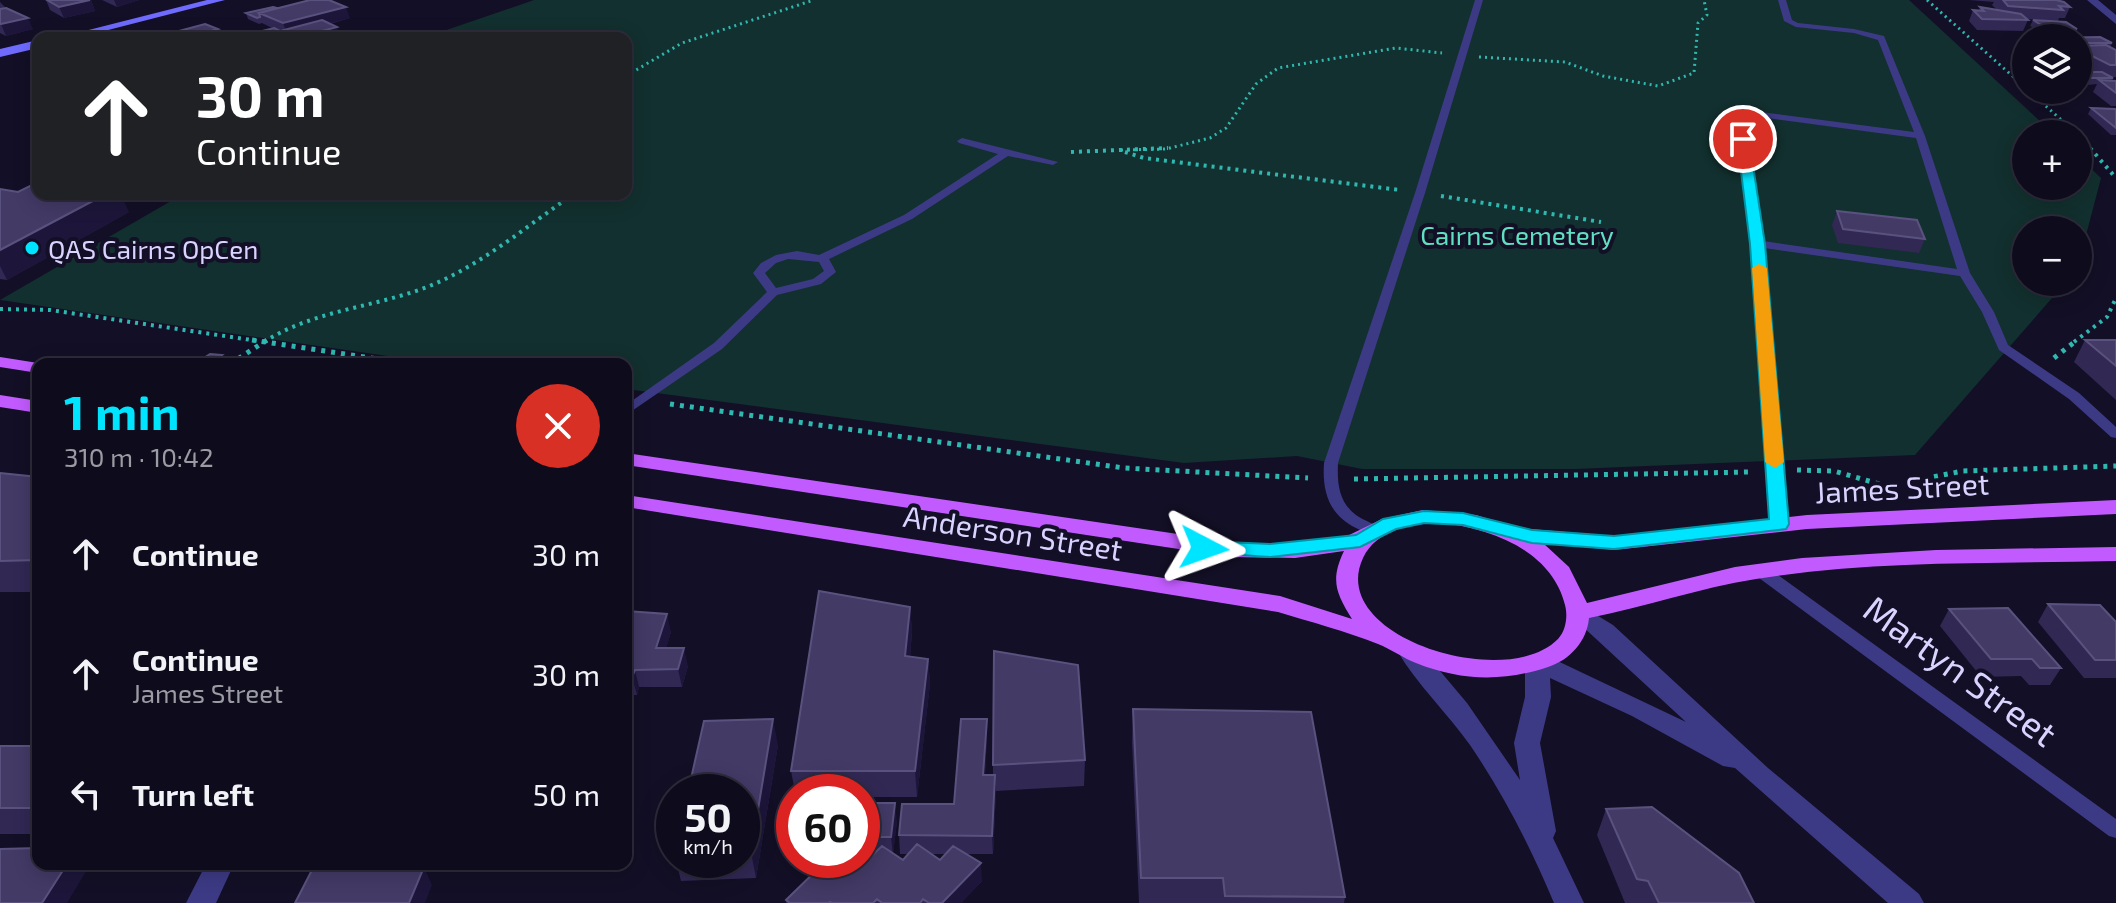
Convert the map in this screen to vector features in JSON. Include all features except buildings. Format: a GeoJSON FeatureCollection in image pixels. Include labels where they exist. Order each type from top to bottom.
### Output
{"type":"FeatureCollection","features":[{"type":"Feature","properties":{"kind":"main road"},"geometry":{"type":"LineString","coordinates":[[0,362],[32,367]]}},
{"type":"Feature","properties":{"kind":"main road"},"geometry":{"type":"LineString","coordinates":[[0,401],[32,406]]}},
{"type":"Feature","properties":{"kind":"main road","name":"Anderson Street"},"geometry":{"type":"LineString","coordinates":[[632,460],[1204,548],[1270,551],[1368,535]]}},
{"type":"Feature","properties":{"kind":"main road","name":"Anderson Street"},"geometry":{"type":"LineString","coordinates":[[632,502],[1280,604],[1399,645]]}},
{"type":"Feature","properties":{"kind":"main road","name":"James Street"},"geometry":{"type":"LineString","coordinates":[[1501,529],[1572,541],[1614,543],[1779,524],[2116,507]]}},
{"type":"Feature","properties":{"kind":"main road"},"geometry":{"type":"LineString","coordinates":[[1424,517],[1463,519],[1501,529],[1536,547],[1557,565],[1572,584],[1580,612],[1569,642],[1537,662],[1508,669],[1475,669],[1441,663],[1399,645],[1363,617],[1349,594],[1348,560],[1368,535],[1424,517]]}},
{"type":"Feature","properties":{"kind":"main road"},"geometry":{"type":"LineString","coordinates":[[1580,612],[1702,581],[1761,571],[1919,559],[2116,554]]}},
{"type":"Feature","properties":{"kind":"street"},"geometry":{"type":"LineString","coordinates":[[88,32],[220,0]]}},
{"type":"Feature","properties":{"kind":"street"},"geometry":{"type":"LineString","coordinates":[[2092,0],[2116,21]]}},
{"type":"Feature","properties":{"kind":"street"},"geometry":{"type":"LineString","coordinates":[[0,53],[32,45]]}},
{"type":"Feature","properties":{"kind":"street"},"geometry":{"type":"LineString","coordinates":[[1580,612],[1635,657],[1759,775],[1909,903]]}},
{"type":"Feature","properties":{"kind":"street"},"geometry":{"type":"LineString","coordinates":[[1399,645],[1479,733],[1544,843],[1569,903]]}},
{"type":"Feature","properties":{"kind":"street"},"geometry":{"type":"LineString","coordinates":[[1544,843],[1527,743],[1538,697],[1537,662],[1653,715],[1759,775]]}},
{"type":"Feature","properties":{"kind":"street"},"geometry":{"type":"LineString","coordinates":[[201,903],[217,870]]}},
{"type":"Feature","properties":{"kind":"lane"},"geometry":{"type":"LineString","coordinates":[[1368,535],[1336,506],[1329,479],[1331,463],[1420,193],[1479,0]]}},
{"type":"Feature","properties":{"kind":"lane"},"geometry":{"type":"LineString","coordinates":[[1782,0],[1788,21],[1796,25],[1854,31],[1881,38],[1920,136],[1964,273],[1988,312],[2003,347],[2074,396],[2116,434]]}},
{"type":"Feature","properties":{"kind":"lane"},"geometry":{"type":"LineString","coordinates":[[1779,524],[1758,244],[1739,112],[1920,136]]}},
{"type":"Feature","properties":{"kind":"lane"},"geometry":{"type":"LineString","coordinates":[[962,141],[1053,162]]}},
{"type":"Feature","properties":{"kind":"lane"},"geometry":{"type":"LineString","coordinates":[[820,259],[908,217],[1006,153]]}},
{"type":"Feature","properties":{"kind":"lane"},"geometry":{"type":"LineString","coordinates":[[1758,244],[1964,273]]}},
{"type":"Feature","properties":{"kind":"lane"},"geometry":{"type":"LineString","coordinates":[[632,406],[718,346],[773,292],[817,282],[830,272],[820,259],[807,255],[781,255],[767,262],[759,273],[773,292]]}},
{"type":"Feature","properties":{"kind":"lane","name":"Martyn Street"},"geometry":{"type":"LineString","coordinates":[[1761,571],[2116,830]]}},
{"type":"Feature","properties":{"kind":"path"},"geometry":{"type":"LineString","coordinates":[[632,72],[682,43],[814,0]]}},
{"type":"Feature","properties":{"kind":"path"},"geometry":{"type":"LineString","coordinates":[[1065,152],[1166,149],[1210,138],[1226,128],[1256,84],[1278,68],[1396,48],[1462,56],[1541,59],[1603,76],[1666,86],[1694,73],[1698,23],[1707,15],[1704,0]]}},
{"type":"Feature","properties":{"kind":"path"},"geometry":{"type":"LineString","coordinates":[[1927,0],[2012,76]]}},
{"type":"Feature","properties":{"kind":"path"},"geometry":{"type":"LineString","coordinates":[[2043,104],[2061,120]]}},
{"type":"Feature","properties":{"kind":"path"},"geometry":{"type":"LineString","coordinates":[[1120,150],[1144,158],[1420,193],[1601,222]]}},
{"type":"Feature","properties":{"kind":"path"},"geometry":{"type":"LineString","coordinates":[[2092,152],[2116,178]]}},
{"type":"Feature","properties":{"kind":"path"},"geometry":{"type":"LineString","coordinates":[[239,358],[292,324],[320,313],[427,287],[484,257],[565,200]]}},
{"type":"Feature","properties":{"kind":"path"},"geometry":{"type":"LineString","coordinates":[[2040,373],[2067,344],[2107,317],[2116,298]]}},
{"type":"Feature","properties":{"kind":"path"},"geometry":{"type":"LineString","coordinates":[[0,309],[50,310],[372,358]]}},
{"type":"Feature","properties":{"kind":"path"},"geometry":{"type":"LineString","coordinates":[[640,400],[1124,468],[1329,479],[1548,478],[1834,471],[1886,486],[1963,471],[2116,466]]}},
{"type":"Feature","properties":{"kind":"green space","name":"Cairns Cemetery"},"geometry":{"type":"Polygon","coordinates":[[[534,0],[1909,0],[2012,95],[2012,104],[2022,104],[2039,120],[2012,120],[2012,200],[2092,200],[2092,169],[2101,178],[2091,216],[2012,216],[2012,296],[2054,296],[1915,455],[1575,469],[1362,469],[1297,456],[1184,463],[632,390],[632,358],[401,358],[0,300],[173,200],[632,200],[632,32],[441,32],[534,0]]]}},
{"type":"Feature","properties":{"kind":"slow traffic"},"geometry":{"type":"LineString","coordinates":[[1759,268],[1775,462]]}},
{"type":"Feature","properties":{"kind":"place","name":"QAS Cairns OpCen"},"geometry":{"type":"Point","coordinates":[32,248]}},
{"type":"Feature","properties":{"kind":"route"},"geometry":{"type":"LineString","coordinates":[[1204,548],[1270,551],[1360,541],[1390,524],[1424,517],[1463,519],[1532,536],[1614,543],[1779,524],[1758,244],[1743,139]]}}]}
